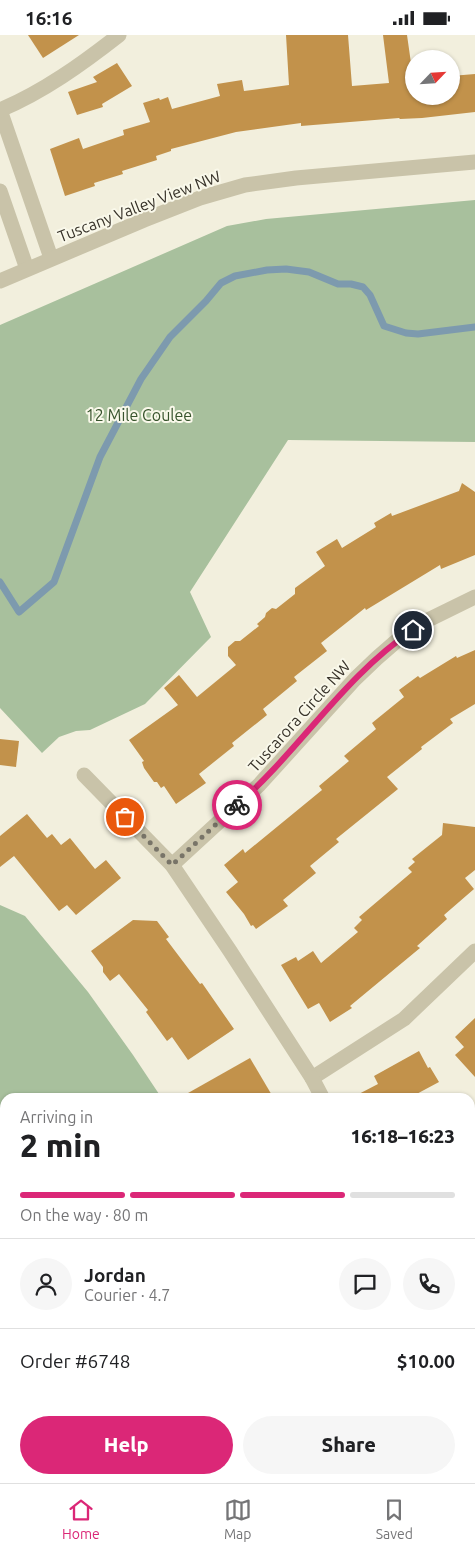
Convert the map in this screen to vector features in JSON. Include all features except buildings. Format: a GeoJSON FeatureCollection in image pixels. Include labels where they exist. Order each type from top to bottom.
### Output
{"type":"FeatureCollection","features":[{"type":"Feature","properties":{"kind":"street"},"geometry":{"type":"LineString","coordinates":[[51,258],[0,110],[15,104],[83,64],[118,35]]}},
{"type":"Feature","properties":{"kind":"street","name":"Tuscany Valley View NW"},"geometry":{"type":"LineString","coordinates":[[0,281],[51,258],[200,198],[245,185],[296,178],[475,162]]}},
{"type":"Feature","properties":{"kind":"street"},"geometry":{"type":"LineString","coordinates":[[0,191],[26,269]]}},
{"type":"Feature","properties":{"kind":"street","name":"Tuscarora Circle NW"},"geometry":{"type":"LineString","coordinates":[[172,865],[259,785],[355,679],[377,658],[400,638],[426,621],[475,597]]}},
{"type":"Feature","properties":{"kind":"street"},"geometry":{"type":"LineString","coordinates":[[84,775],[172,865],[230,951],[320,1093]]}},
{"type":"Feature","properties":{"kind":"street"},"geometry":{"type":"LineString","coordinates":[[312,1078],[404,1019],[475,951]]}},
{"type":"Feature","properties":{"kind":"green space","name":"12 Mile Coulee"},"geometry":{"type":"Polygon","coordinates":[[[475,200],[475,442],[288,440],[190,592],[211,637],[145,704],[90,730],[76,731],[59,737],[42,753],[0,708],[0,325],[227,226],[266,219],[475,200]]]}},
{"type":"Feature","properties":{"kind":"green space"},"geometry":{"type":"Polygon","coordinates":[[[0,905],[25,916],[88,992],[158,1093],[0,1093],[0,905]]]}},
{"type":"Feature","properties":{"kind":"waterway"},"geometry":{"type":"LineString","coordinates":[[0,582],[19,612],[54,582],[100,457],[141,379],[170,337],[221,283],[235,276],[267,270],[286,269],[309,272],[338,284],[351,284],[363,287],[370,295],[384,326],[406,333],[418,334],[475,327]]}},
{"type":"Feature","properties":{"kind":"way so far"},"geometry":{"type":"LineString","coordinates":[[125,817],[172,865],[237,805]]}},
{"type":"Feature","properties":{"kind":"route"},"geometry":{"type":"LineString","coordinates":[[237,805],[259,785],[355,679],[400,638],[413,630]]}}]}
